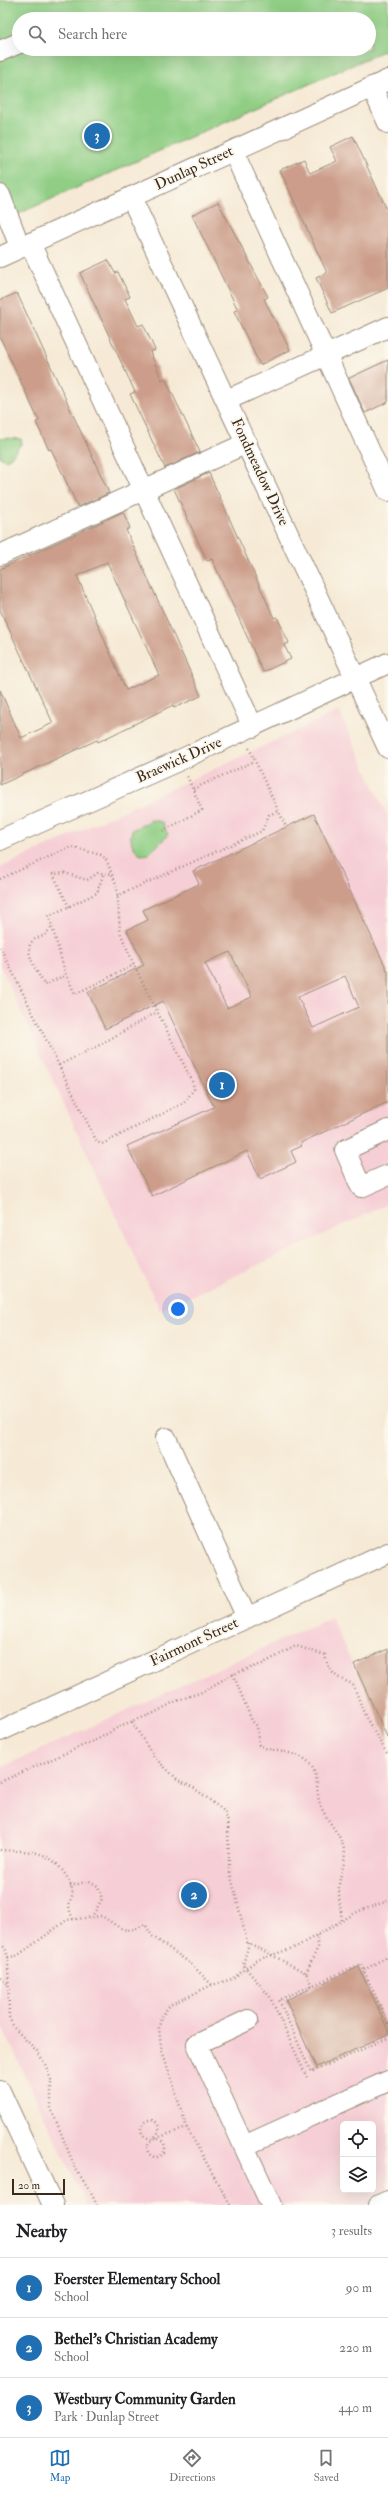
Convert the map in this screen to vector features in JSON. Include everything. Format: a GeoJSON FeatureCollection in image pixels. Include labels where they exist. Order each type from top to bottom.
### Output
{"type":"FeatureCollection","features":[{"type":"Feature","properties":{"kind":"street"},"geometry":{"type":"LineString","coordinates":[[0,51],[12,46]]}},
{"type":"Feature","properties":{"kind":"street"},"geometry":{"type":"LineString","coordinates":[[380,84],[388,122]]}},
{"type":"Feature","properties":{"kind":"street","name":"Dunlap Street"},"geometry":{"type":"LineString","coordinates":[[0,257],[380,84]]}},
{"type":"Feature","properties":{"kind":"street"},"geometry":{"type":"LineString","coordinates":[[233,150],[388,491]]}},
{"type":"Feature","properties":{"kind":"street"},"geometry":{"type":"LineString","coordinates":[[0,196],[144,490],[248,729]]}},
{"type":"Feature","properties":{"kind":"street","name":"Fondmeadow Drive"},"geometry":{"type":"LineString","coordinates":[[131,197],[388,748]]}},
{"type":"Feature","properties":{"kind":"street"},"geometry":{"type":"LineString","coordinates":[[227,400],[388,327]]}},
{"type":"Feature","properties":{"kind":"street"},"geometry":{"type":"LineString","coordinates":[[0,555],[247,443]]}},
{"type":"Feature","properties":{"kind":"street","name":"Braewick Drive"},"geometry":{"type":"LineString","coordinates":[[0,840],[248,729],[388,663]]}},
{"type":"Feature","properties":{"kind":"street"},"geometry":{"type":"LineString","coordinates":[[388,1130],[345,1150],[361,1187],[388,1174]]}},
{"type":"Feature","properties":{"kind":"street"},"geometry":{"type":"LineString","coordinates":[[166,1438],[247,1618]]}},
{"type":"Feature","properties":{"kind":"street","name":"Fairmont Street"},"geometry":{"type":"LineString","coordinates":[[0,1731],[388,1553]]}},
{"type":"Feature","properties":{"kind":"street"},"geometry":{"type":"LineString","coordinates":[[248,2020],[197,2044],[271,2205]]}},
{"type":"Feature","properties":{"kind":"street"},"geometry":{"type":"LineString","coordinates":[[244,2146],[388,2080]]}},
{"type":"Feature","properties":{"kind":"street"},"geometry":{"type":"LineString","coordinates":[[1,2098],[53,2205]]}},
{"type":"Feature","properties":{"kind":"street"},"geometry":{"type":"LineString","coordinates":[[379,2205],[388,2201]]}},
{"type":"Feature","properties":{"kind":"path"},"geometry":{"type":"LineString","coordinates":[[248,729],[255,760],[286,827]]}},
{"type":"Feature","properties":{"kind":"path"},"geometry":{"type":"LineString","coordinates":[[163,831],[202,810],[180,760]]}},
{"type":"Feature","properties":{"kind":"path"},"geometry":{"type":"LineString","coordinates":[[193,789],[255,760]]}},
{"type":"Feature","properties":{"kind":"path"},"geometry":{"type":"LineString","coordinates":[[117,896],[262,831],[269,815],[278,811]]}},
{"type":"Feature","properties":{"kind":"path"},"geometry":{"type":"LineString","coordinates":[[0,879],[71,847],[101,855],[106,859],[113,874],[117,896],[120,932],[134,966],[194,1089],[184,1103],[102,1144],[97,1142],[0,946]]}},
{"type":"Feature","properties":{"kind":"path"},"geometry":{"type":"LineString","coordinates":[[69,907],[53,874],[65,873],[87,880],[98,873],[103,875],[113,874]]}},
{"type":"Feature","properties":{"kind":"path"},"geometry":{"type":"LineString","coordinates":[[103,875],[97,893],[49,916],[66,975],[75,994],[134,966]]}},
{"type":"Feature","properties":{"kind":"path"},"geometry":{"type":"LineString","coordinates":[[52,927],[44,936],[34,938],[30,942],[28,950],[44,985],[66,975]]}},
{"type":"Feature","properties":{"kind":"path"},"geometry":{"type":"LineString","coordinates":[[59,1065],[98,1046],[157,1012]]}},
{"type":"Feature","properties":{"kind":"path"},"geometry":{"type":"LineString","coordinates":[[0,1782],[176,1701],[202,1692],[233,1674],[262,1664],[296,1646],[325,1655],[328,1670],[337,1679],[353,1684],[365,1716],[388,1755]]}},
{"type":"Feature","properties":{"kind":"path"},"geometry":{"type":"LineString","coordinates":[[233,1674],[252,1721],[257,1726],[260,1745],[269,1751],[287,1753],[303,1758],[312,1767],[318,1780],[317,1793],[321,1808],[339,1834],[344,1849],[345,1864],[339,1890],[342,1921]]}},
{"type":"Feature","properties":{"kind":"path"},"geometry":{"type":"LineString","coordinates":[[132,1722],[154,1757],[178,1780],[194,1788],[224,1811],[228,1822],[229,1868],[247,1942],[306,1973],[312,1986]]}},
{"type":"Feature","properties":{"kind":"path"},"geometry":{"type":"LineString","coordinates":[[0,1850],[42,1853],[54,1859],[67,1876],[72,1890],[68,1908],[73,1919]]}},
{"type":"Feature","properties":{"kind":"path"},"geometry":{"type":"LineString","coordinates":[[70,1886],[89,1881],[98,1886],[102,1899],[92,1916]]}},
{"type":"Feature","properties":{"kind":"path"},"geometry":{"type":"LineString","coordinates":[[8,1958],[17,1956],[61,1924],[73,1919],[102,1916],[122,1929],[134,1931],[144,1924],[152,1936],[190,1963],[212,1985]]}},
{"type":"Feature","properties":{"kind":"path"},"geometry":{"type":"LineString","coordinates":[[306,1973],[318,1947],[316,1935]]}},
{"type":"Feature","properties":{"kind":"path"},"geometry":{"type":"LineString","coordinates":[[249,1943],[243,1965],[270,1997],[308,2080]]}},
{"type":"Feature","properties":{"kind":"path"},"geometry":{"type":"LineString","coordinates":[[0,1944],[5,1948],[8,1958],[8,2017],[14,2028],[37,2050],[45,2064],[51,2080],[51,2108],[75,2168],[89,2189],[97,2205]]}},
{"type":"Feature","properties":{"kind":"path"},"geometry":{"type":"LineString","coordinates":[[364,1970],[388,1956]]}},
{"type":"Feature","properties":{"kind":"path"},"geometry":{"type":"LineString","coordinates":[[388,2024],[361,1964],[279,2000],[311,2072],[388,2038]]}},
{"type":"Feature","properties":{"kind":"path"},"geometry":{"type":"LineString","coordinates":[[0,1978],[9,1985]]}},
{"type":"Feature","properties":{"kind":"path"},"geometry":{"type":"LineString","coordinates":[[156,2138],[159,2131],[159,2125],[151,2120],[145,2121],[142,2126],[143,2134],[147,2138],[156,2138],[165,2147],[162,2156],[156,2158],[148,2154],[146,2148],[149,2142],[156,2138],[187,2128]]}},
{"type":"Feature","properties":{"kind":"path"},"geometry":{"type":"LineString","coordinates":[[222,2189],[230,2205]]}},
{"type":"Feature","properties":{"kind":"shaded area"},"geometry":{"type":"Polygon","coordinates":[[[339,711],[388,817],[388,1204],[160,1311],[0,966],[0,868],[339,711]]]}},
{"type":"Feature","properties":{"kind":"shaded area"},"geometry":{"type":"Polygon","coordinates":[[[331,1617],[388,1741],[388,2205],[86,2205],[0,2022],[0,1768],[331,1617]]]}},
{"type":"Feature","properties":{"kind":"green space"},"geometry":{"type":"Polygon","coordinates":[[[0,0],[388,0],[388,49],[376,54],[376,12],[12,12],[12,56],[372,56],[0,222],[0,0]]]}},
{"type":"Feature","properties":{"kind":"green space"},"geometry":{"type":"Polygon","coordinates":[[[0,439],[21,439],[22,443],[10,458],[5,460],[0,457],[0,439]]]}},
{"type":"Feature","properties":{"kind":"green space"},"geometry":{"type":"Polygon","coordinates":[[[152,820],[162,822],[168,835],[149,854],[141,855],[132,844],[132,830],[152,820]]]}},
{"type":"Feature","properties":{"kind":"building"},"geometry":{"type":"Polygon","coordinates":[[[353,136],[388,212],[388,288],[332,313],[316,278],[327,273],[280,170],[304,159],[310,173],[337,161],[330,147],[353,136]]]}},
{"type":"Feature","properties":{"kind":"building"},"geometry":{"type":"Polygon","coordinates":[[[218,202],[268,297],[264,299],[290,350],[260,365],[234,311],[238,310],[192,215],[218,202]]]}},
{"type":"Feature","properties":{"kind":"building"},"geometry":{"type":"Polygon","coordinates":[[[108,260],[115,273],[118,272],[130,297],[125,299],[138,326],[143,324],[155,350],[150,352],[162,380],[165,378],[200,452],[165,468],[130,394],[135,392],[80,273],[108,260]]]}},
{"type":"Feature","properties":{"kind":"building"},"geometry":{"type":"Polygon","coordinates":[[[17,293],[109,493],[78,507],[51,449],[49,450],[36,422],[39,421],[0,337],[0,300],[17,293]]]}},
{"type":"Feature","properties":{"kind":"building"},"geometry":{"type":"Polygon","coordinates":[[[388,360],[388,402],[365,413],[349,378],[388,360]]]}},
{"type":"Feature","properties":{"kind":"building"},"geometry":{"type":"Polygon","coordinates":[[[209,473],[274,618],[277,617],[289,643],[284,645],[291,659],[263,672],[212,559],[207,561],[174,489],[209,473]]]}},
{"type":"Feature","properties":{"kind":"building"},"geometry":{"type":"Polygon","coordinates":[[[123,512],[130,528],[126,530],[201,696],[174,708],[173,705],[98,742],[97,740],[0,785],[0,690],[21,738],[53,723],[0,610],[0,569],[123,512]],[[107,562],[77,576],[126,690],[159,675],[107,562]]]}},
{"type":"Feature","properties":{"kind":"building"},"geometry":{"type":"Polygon","coordinates":[[[314,814],[388,972],[388,1102],[300,1143],[302,1146],[291,1151],[296,1162],[260,1179],[247,1151],[152,1196],[127,1146],[214,1107],[163,1001],[105,1029],[88,992],[144,965],[127,930],[148,920],[143,910],[199,884],[193,871],[314,814]],[[230,952],[205,963],[227,1008],[252,997],[230,952]],[[345,976],[298,997],[313,1028],[359,1007],[345,976]]]}},
{"type":"Feature","properties":{"kind":"building"},"geometry":{"type":"Polygon","coordinates":[[[388,1649],[388,1739],[354,1664],[388,1649]]]}},
{"type":"Feature","properties":{"kind":"building"},"geometry":{"type":"Polygon","coordinates":[[[359,1967],[388,2030],[388,2035],[316,2067],[286,2000],[359,1967]]]}},
{"type":"Feature","properties":{"kind":"place","name":"Westbury Community Garden"},"geometry":{"type":"Point","coordinates":[97,136]}},
{"type":"Feature","properties":{"kind":"place","name":"Foerster Elementary School"},"geometry":{"type":"Point","coordinates":[222,1085]}},
{"type":"Feature","properties":{"kind":"place","name":"Bethel’s Christian Academy"},"geometry":{"type":"Point","coordinates":[194,1895]}}]}
